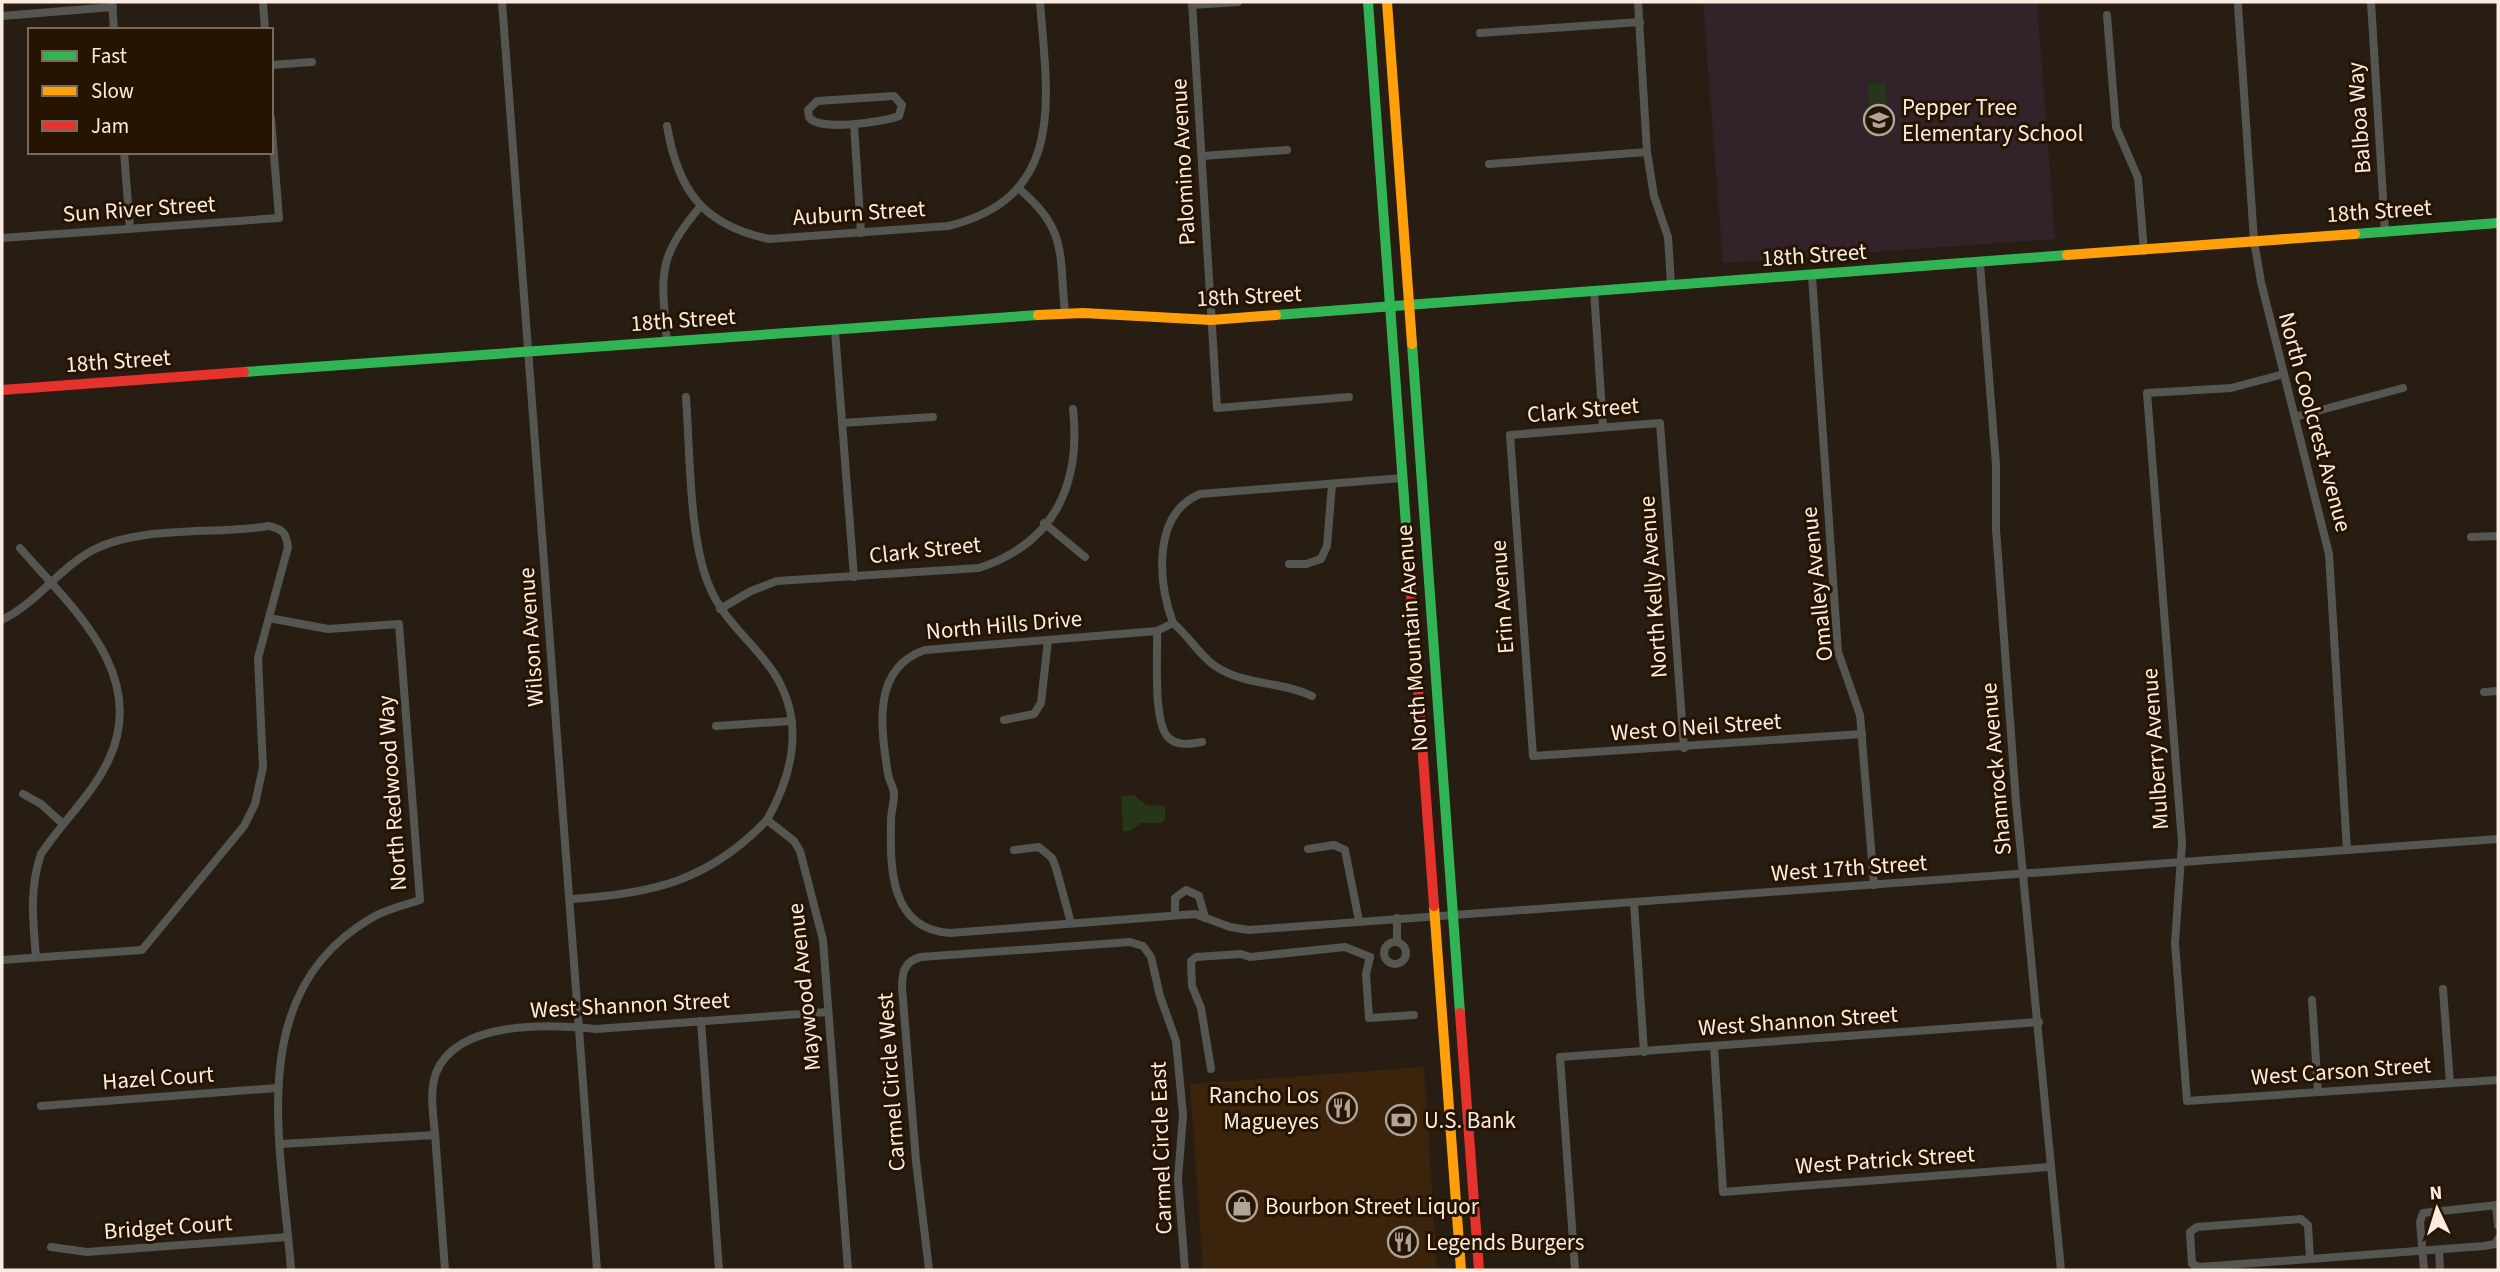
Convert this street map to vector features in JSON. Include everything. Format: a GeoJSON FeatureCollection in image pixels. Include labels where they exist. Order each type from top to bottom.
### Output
{"type":"FeatureCollection","features":[{"type":"Feature","properties":{"kind":"main road","name":"North Mountain Avenue"},"geometry":{"type":"LineString","coordinates":[[1368,2],[1461,1270]]}},
{"type":"Feature","properties":{"kind":"main road","name":"North Mountain Avenue"},"geometry":{"type":"LineString","coordinates":[[1387,2],[1479,1270]]}},
{"type":"Feature","properties":{"kind":"main road","name":"18th Street"},"geometry":{"type":"LineString","coordinates":[[2,390],[1065,313],[1115,314],[1168,321],[1409,307],[1671,284],[1980,264],[2498,223]]}},
{"type":"Feature","properties":{"kind":"main road"},"geometry":{"type":"LineString","coordinates":[[1455,1202],[1474,1202]]}},
{"type":"Feature","properties":{"kind":"street"},"geometry":{"type":"LineString","coordinates":[[263,2],[265,28]]}},
{"type":"Feature","properties":{"kind":"street","name":"Wilson Avenue"},"geometry":{"type":"LineString","coordinates":[[502,2],[597,1270]]}},
{"type":"Feature","properties":{"kind":"street"},"geometry":{"type":"LineString","coordinates":[[1040,2],[1048,105],[1046,129],[1031,168],[1018,188],[1051,220],[1057,238],[1065,313]]}},
{"type":"Feature","properties":{"kind":"street"},"geometry":{"type":"LineString","coordinates":[[1192,3],[1238,2]]}},
{"type":"Feature","properties":{"kind":"street"},"geometry":{"type":"LineString","coordinates":[[1638,2],[1647,152],[1654,196],[1668,237],[1671,284]]}},
{"type":"Feature","properties":{"kind":"street","name":"Balboa Way"},"geometry":{"type":"LineString","coordinates":[[2371,2],[2385,231]]}},
{"type":"Feature","properties":{"kind":"street","name":"Palomino Avenue"},"geometry":{"type":"LineString","coordinates":[[1192,3],[1217,408],[1349,397]]}},
{"type":"Feature","properties":{"kind":"street"},"geometry":{"type":"LineString","coordinates":[[2,16],[113,5],[114,28]]}},
{"type":"Feature","properties":{"kind":"street","name":"North Coolcrest Avenue"},"geometry":{"type":"LineString","coordinates":[[2238,5],[2254,242],[2266,310],[2329,554],[2347,850]]}},
{"type":"Feature","properties":{"kind":"street"},"geometry":{"type":"LineString","coordinates":[[2107,15],[2116,127],[2138,178],[2144,251]]}},
{"type":"Feature","properties":{"kind":"street"},"geometry":{"type":"LineString","coordinates":[[1480,33],[1640,22]]}},
{"type":"Feature","properties":{"kind":"street"},"geometry":{"type":"LineString","coordinates":[[273,65],[312,62]]}},
{"type":"Feature","properties":{"kind":"street"},"geometry":{"type":"LineString","coordinates":[[894,96],[901,101],[899,116],[854,124],[811,122],[808,110],[817,101],[894,96]]}},
{"type":"Feature","properties":{"kind":"street"},"geometry":{"type":"LineString","coordinates":[[854,124],[861,233]]}},
{"type":"Feature","properties":{"kind":"street"},"geometry":{"type":"LineString","coordinates":[[667,126],[673,161],[700,207],[676,235],[667,256],[663,284],[667,342]]}},
{"type":"Feature","properties":{"kind":"street","name":"Sun River Street"},"geometry":{"type":"LineString","coordinates":[[2,238],[279,218],[273,143]]}},
{"type":"Feature","properties":{"kind":"street"},"geometry":{"type":"LineString","coordinates":[[1203,156],[1287,150]]}},
{"type":"Feature","properties":{"kind":"street"},"geometry":{"type":"LineString","coordinates":[[1489,164],[1647,152]]}},
{"type":"Feature","properties":{"kind":"street"},"geometry":{"type":"LineString","coordinates":[[124,154],[130,229]]}},
{"type":"Feature","properties":{"kind":"street","name":"Auburn Street"},"geometry":{"type":"LineString","coordinates":[[700,207],[743,234],[769,239],[948,226],[986,214],[1018,188]]}},
{"type":"Feature","properties":{"kind":"street","name":"Shamrock Avenue"},"geometry":{"type":"LineString","coordinates":[[1980,264],[1996,465],[1997,552],[2016,802],[2061,1270]]}},
{"type":"Feature","properties":{"kind":"street","name":"Omalley Avenue"},"geometry":{"type":"LineString","coordinates":[[1812,276],[1838,652],[1860,715],[1874,885]]}},
{"type":"Feature","properties":{"kind":"street"},"geometry":{"type":"LineString","coordinates":[[1594,290],[1603,427]]}},
{"type":"Feature","properties":{"kind":"street"},"geometry":{"type":"LineString","coordinates":[[835,331],[854,576]]}},
{"type":"Feature","properties":{"kind":"street","name":"Mulberry Avenue"},"geometry":{"type":"LineString","coordinates":[[2187,1101],[2175,943],[2182,862],[2147,393],[2231,388],[2284,374]]}},
{"type":"Feature","properties":{"kind":"street"},"geometry":{"type":"LineString","coordinates":[[2295,417],[2403,388]]}},
{"type":"Feature","properties":{"kind":"street"},"geometry":{"type":"LineString","coordinates":[[570,899],[641,892],[694,876],[726,858],[767,820],[790,773],[792,721],[785,695],[774,673],[720,609],[698,555],[686,397]]}},
{"type":"Feature","properties":{"kind":"street","name":"Clark Street"},"geometry":{"type":"LineString","coordinates":[[720,609],[751,591],[778,581],[979,568],[1006,559],[1062,502],[1071,481],[1076,440],[1073,409]]}},
{"type":"Feature","properties":{"kind":"street"},"geometry":{"type":"LineString","coordinates":[[842,423],[933,417]]}},
{"type":"Feature","properties":{"kind":"street","name":"Clark Street"},"geometry":{"type":"LineString","coordinates":[[1510,435],[1660,423]]}},
{"type":"Feature","properties":{"kind":"street","name":"North Kelly Avenue"},"geometry":{"type":"LineString","coordinates":[[1660,423],[1684,748]]}},
{"type":"Feature","properties":{"kind":"street","name":"Erin Avenue"},"geometry":{"type":"LineString","coordinates":[[1510,435],[1533,756]]}},
{"type":"Feature","properties":{"kind":"street"},"geometry":{"type":"LineString","coordinates":[[1312,696],[1291,686],[1251,682],[1230,674],[1198,652],[1173,623],[1169,613],[1163,546],[1171,516],[1182,504],[1200,494],[1402,478]]}},
{"type":"Feature","properties":{"kind":"street"},"geometry":{"type":"LineString","coordinates":[[1289,564],[1306,564],[1321,559],[1327,547],[1332,484]]}},
{"type":"Feature","properties":{"kind":"street"},"geometry":{"type":"LineString","coordinates":[[1044,523],[1085,557]]}},
{"type":"Feature","properties":{"kind":"street"},"geometry":{"type":"LineString","coordinates":[[2,620],[51,583],[75,560],[111,542],[270,526],[279,528],[286,535],[288,547],[258,658],[263,767],[255,804],[244,826],[142,950],[2,960]]}},
{"type":"Feature","properties":{"kind":"street"},"geometry":{"type":"LineString","coordinates":[[2471,537],[2498,536]]}},
{"type":"Feature","properties":{"kind":"street"},"geometry":{"type":"LineString","coordinates":[[20,548],[94,634],[110,661],[118,692],[119,726],[110,758],[41,854],[35,872],[31,894],[36,957]]}},
{"type":"Feature","properties":{"kind":"street","name":"North Redwood Way"},"geometry":{"type":"LineString","coordinates":[[269,618],[328,629],[399,624],[420,900],[376,915],[346,936],[306,982],[288,1019],[282,1042],[277,1088],[291,1270]]}},
{"type":"Feature","properties":{"kind":"street","name":"North Hills Drive"},"geometry":{"type":"LineString","coordinates":[[1134,918],[950,933],[929,929],[905,913],[898,899],[891,824],[895,795],[887,765],[883,697],[888,680],[901,662],[925,650],[1157,631],[1173,623]]}},
{"type":"Feature","properties":{"kind":"street"},"geometry":{"type":"LineString","coordinates":[[1157,631],[1159,724],[1169,739],[1185,745],[1202,742]]}},
{"type":"Feature","properties":{"kind":"street"},"geometry":{"type":"LineString","coordinates":[[1004,720],[1034,714],[1041,703],[1048,640]]}},
{"type":"Feature","properties":{"kind":"street"},"geometry":{"type":"LineString","coordinates":[[2484,692],[2498,691]]}},
{"type":"Feature","properties":{"kind":"street"},"geometry":{"type":"LineString","coordinates":[[716,726],[792,721]]}},
{"type":"Feature","properties":{"kind":"street","name":"West O Neil Street"},"geometry":{"type":"LineString","coordinates":[[1533,756],[1862,734]]}},
{"type":"Feature","properties":{"kind":"street"},"geometry":{"type":"LineString","coordinates":[[23,793],[41,804],[62,823]]}},
{"type":"Feature","properties":{"kind":"street","name":"Maywood Avenue"},"geometry":{"type":"LineString","coordinates":[[767,820],[794,841],[808,872],[823,940],[848,1270]]}},
{"type":"Feature","properties":{"kind":"street","name":"West 17th Street"},"geometry":{"type":"LineString","coordinates":[[1134,918],[1195,914],[1230,927],[1249,930],[2498,839]]}},
{"type":"Feature","properties":{"kind":"street"},"geometry":{"type":"LineString","coordinates":[[1308,849],[1334,845],[1345,850],[1359,921]]}},
{"type":"Feature","properties":{"kind":"street"},"geometry":{"type":"LineString","coordinates":[[1014,850],[1039,847],[1052,858],[1071,923]]}},
{"type":"Feature","properties":{"kind":"street"},"geometry":{"type":"LineString","coordinates":[[1175,915],[1175,898],[1186,890],[1199,896],[1205,918]]}},
{"type":"Feature","properties":{"kind":"street"},"geometry":{"type":"LineString","coordinates":[[1634,904],[1644,1052]]}},
{"type":"Feature","properties":{"kind":"street"},"geometry":{"type":"LineString","coordinates":[[1384,955],[1392,964],[1404,960],[1406,951],[1397,942],[1398,918]]}},
{"type":"Feature","properties":{"kind":"street","name":"Carmel Circle West"},"geometry":{"type":"LineString","coordinates":[[929,1270],[915,1161],[902,987],[906,965],[913,959],[942,955],[1097,943],[1130,942],[1143,946]]}},
{"type":"Feature","properties":{"kind":"street"},"geometry":{"type":"LineString","coordinates":[[1384,955],[1386,947],[1397,942]]}},
{"type":"Feature","properties":{"kind":"street","name":"Carmel Circle East"},"geometry":{"type":"LineString","coordinates":[[1143,946],[1151,957],[1179,1061],[1183,1115],[1178,1179],[1185,1270]]}},
{"type":"Feature","properties":{"kind":"street"},"geometry":{"type":"LineString","coordinates":[[1211,1069],[1201,1008],[1190,974],[1191,961],[1196,957],[1288,955],[1325,947],[1345,947],[1370,957],[1384,955]]}},
{"type":"Feature","properties":{"kind":"street"},"geometry":{"type":"LineString","coordinates":[[1370,957],[1366,974],[1369,1018],[1414,1015]]}},
{"type":"Feature","properties":{"kind":"street"},"geometry":{"type":"LineString","coordinates":[[2443,989],[2450,1083]]}},
{"type":"Feature","properties":{"kind":"street"},"geometry":{"type":"LineString","coordinates":[[2312,1000],[2318,1092]]}},
{"type":"Feature","properties":{"kind":"street","name":"West Shannon Street"},"geometry":{"type":"LineString","coordinates":[[435,1135],[432,1092],[443,1061],[458,1044],[489,1032],[828,1012]]}},
{"type":"Feature","properties":{"kind":"street"},"geometry":{"type":"LineString","coordinates":[[701,1021],[719,1270]]}},
{"type":"Feature","properties":{"kind":"street","name":"West Shannon Street"},"geometry":{"type":"LineString","coordinates":[[1575,1270],[1560,1057],[2039,1022]]}},
{"type":"Feature","properties":{"kind":"street","name":"West Patrick Street"},"geometry":{"type":"LineString","coordinates":[[1714,1046],[1723,1192],[2049,1167]]}},
{"type":"Feature","properties":{"kind":"street","name":"West Carson Street"},"geometry":{"type":"LineString","coordinates":[[2187,1101],[2498,1080]]}},
{"type":"Feature","properties":{"kind":"street","name":"Hazel Court"},"geometry":{"type":"LineString","coordinates":[[41,1106],[277,1088]]}},
{"type":"Feature","properties":{"kind":"street"},"geometry":{"type":"LineString","coordinates":[[281,1144],[435,1135],[445,1270]]}},
{"type":"Feature","properties":{"kind":"street"},"geometry":{"type":"LineString","coordinates":[[2424,1270],[2420,1217],[2428,1210],[2497,1205],[2498,1224]]}},
{"type":"Feature","properties":{"kind":"street"},"geometry":{"type":"LineString","coordinates":[[2311,1259],[2308,1225],[2301,1219],[2197,1227],[2190,1232],[2192,1264],[2199,1267],[2439,1250],[2491,1245],[2498,1239]]}},
{"type":"Feature","properties":{"kind":"street","name":"Bridget Court"},"geometry":{"type":"LineString","coordinates":[[51,1247],[87,1252],[289,1237]]}},
{"type":"Feature","properties":{"kind":"street"},"geometry":{"type":"LineString","coordinates":[[2439,1250],[2440,1270]]}},
{"type":"Feature","properties":{"kind":"shaded area","name":"Pepper Tree Elementary School"},"geometry":{"type":"Polygon","coordinates":[[[1703,2],[2037,2],[2055,239],[1723,263],[1703,2]]]}},
{"type":"Feature","properties":{"kind":"shaded area"},"geometry":{"type":"Polygon","coordinates":[[[1424,1067],[1437,1270],[1203,1270],[1190,1084],[1424,1067]]]}},
{"type":"Feature","properties":{"kind":"green space"},"geometry":{"type":"Polygon","coordinates":[[[1885,83],[1890,135],[1870,136],[1868,84],[1885,83]]]}},
{"type":"Feature","properties":{"kind":"green space"},"geometry":{"type":"Polygon","coordinates":[[[1134,795],[1146,805],[1165,806],[1165,819],[1161,823],[1141,823],[1130,831],[1123,831],[1121,796],[1134,795]]]}},
{"type":"Feature","properties":{"kind":"traffic: fast"},"geometry":{"type":"LineString","coordinates":[[1368,2],[1408,553]]}},
{"type":"Feature","properties":{"kind":"traffic: fast"},"geometry":{"type":"LineString","coordinates":[[2355,234],[2498,223]]}},
{"type":"Feature","properties":{"kind":"traffic: fast"},"geometry":{"type":"LineString","coordinates":[[1276,315],[2067,255]]}},
{"type":"Feature","properties":{"kind":"traffic: fast"},"geometry":{"type":"LineString","coordinates":[[244,372],[1038,315]]}},
{"type":"Feature","properties":{"kind":"traffic: fast"},"geometry":{"type":"LineString","coordinates":[[1412,344],[1460,1013]]}},
{"type":"Feature","properties":{"kind":"traffic: slow"},"geometry":{"type":"LineString","coordinates":[[1387,2],[1412,344]]}},
{"type":"Feature","properties":{"kind":"traffic: slow"},"geometry":{"type":"LineString","coordinates":[[2067,255],[2355,234]]}},
{"type":"Feature","properties":{"kind":"traffic: slow"},"geometry":{"type":"LineString","coordinates":[[1038,315],[1083,313],[1211,320],[1276,315]]}},
{"type":"Feature","properties":{"kind":"traffic: slow"},"geometry":{"type":"LineString","coordinates":[[1434,906],[1461,1270]]}},
{"type":"Feature","properties":{"kind":"traffic: jam"},"geometry":{"type":"LineString","coordinates":[[2,390],[244,372]]}},
{"type":"Feature","properties":{"kind":"traffic: jam"},"geometry":{"type":"LineString","coordinates":[[1408,553],[1434,906]]}},
{"type":"Feature","properties":{"kind":"traffic: jam"},"geometry":{"type":"LineString","coordinates":[[1460,1013],[1479,1270]]}},
{"type":"Feature","properties":{"kind":"place","name":"Pepper Tree Elementary School"},"geometry":{"type":"Point","coordinates":[1879,120]}},
{"type":"Feature","properties":{"kind":"place","name":"Rancho Los Magueyes"},"geometry":{"type":"Point","coordinates":[1342,1108]}},
{"type":"Feature","properties":{"kind":"place","name":"U.S. Bank"},"geometry":{"type":"Point","coordinates":[1401,1120]}},
{"type":"Feature","properties":{"kind":"place","name":"Bourbon Street Liquor"},"geometry":{"type":"Point","coordinates":[1242,1206]}},
{"type":"Feature","properties":{"kind":"place","name":"Legends Burgers"},"geometry":{"type":"Point","coordinates":[1403,1242]}}]}
